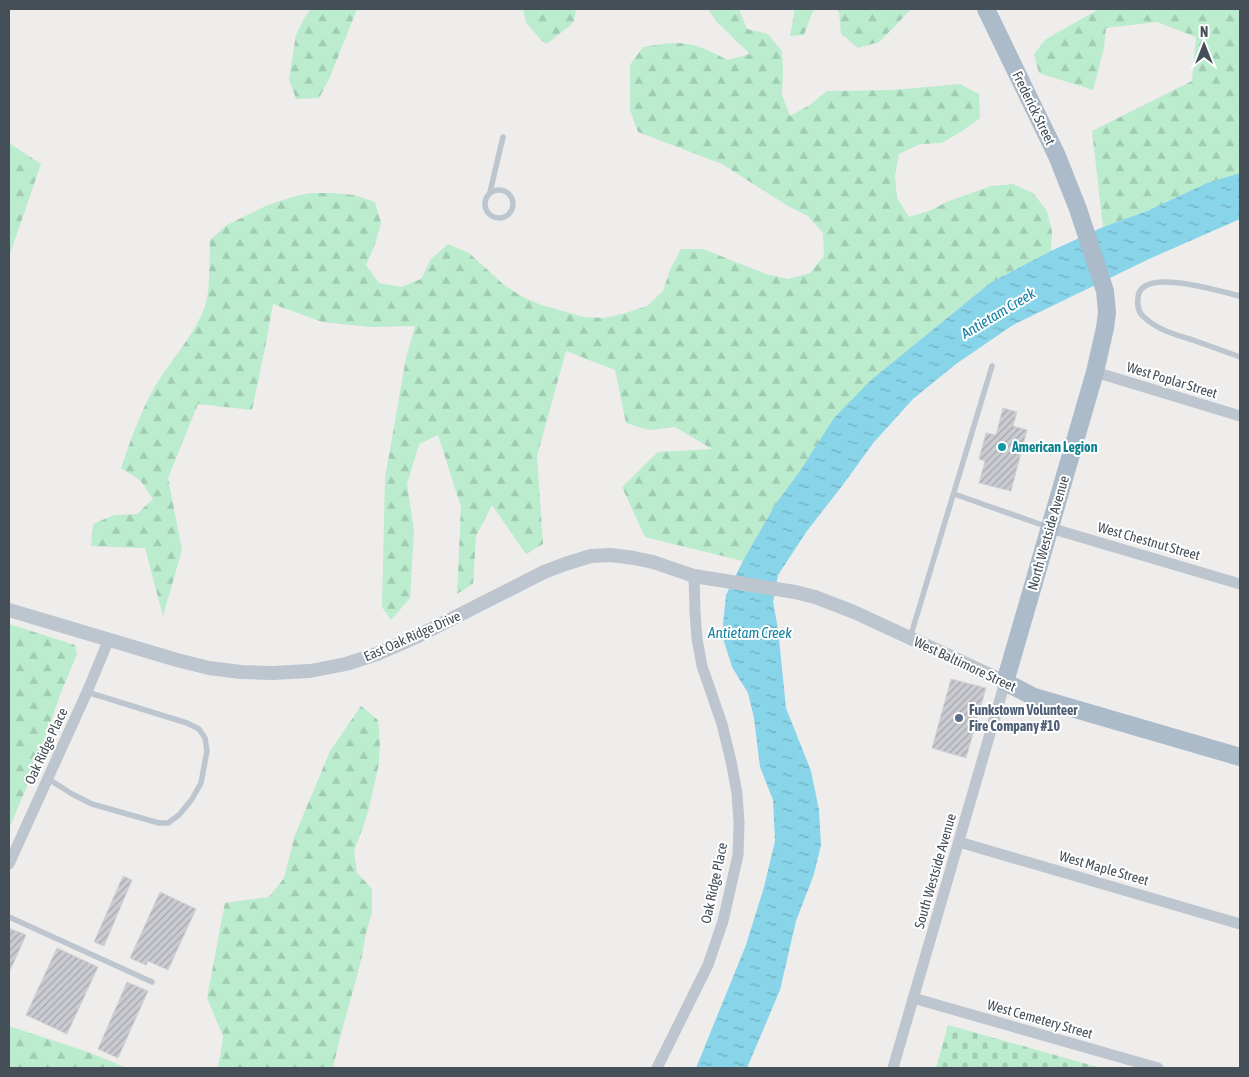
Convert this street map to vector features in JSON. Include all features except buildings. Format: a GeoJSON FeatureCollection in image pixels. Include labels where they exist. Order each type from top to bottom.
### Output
{"type":"FeatureCollection","features":[{"type":"Feature","properties":{"kind":"main road","name":"Frederick Street"},"geometry":{"type":"LineString","coordinates":[[986,9],[1057,156],[1078,210]]}},
{"type":"Feature","properties":{"kind":"main road","name":"North Westside Avenue"},"geometry":{"type":"LineString","coordinates":[[1006,682],[1095,372],[1105,328],[1107,312],[1104,291],[1078,210]]}},
{"type":"Feature","properties":{"kind":"main road","name":"West Baltimore Street"},"geometry":{"type":"LineString","coordinates":[[1006,682],[1034,697],[1240,757]]}},
{"type":"Feature","properties":{"kind":"street","name":"West Poplar Street"},"geometry":{"type":"LineString","coordinates":[[1095,372],[1240,416]]}},
{"type":"Feature","properties":{"kind":"street","name":"West Chestnut Street"},"geometry":{"type":"LineString","coordinates":[[1050,528],[1240,584]]}},
{"type":"Feature","properties":{"kind":"street","name":"East Oak Ridge Drive"},"geometry":{"type":"LineString","coordinates":[[9,610],[209,668],[273,673],[310,671],[346,664],[377,654],[418,636],[544,572],[591,556],[611,555],[634,558],[700,577],[778,590]]}},
{"type":"Feature","properties":{"kind":"street","name":"Oak Ridge Place"},"geometry":{"type":"LineString","coordinates":[[657,1068],[708,965],[723,921],[738,855],[737,793],[731,761],[722,724],[702,666],[697,639],[695,612],[700,577]]}},
{"type":"Feature","properties":{"kind":"street","name":"West Baltimore Street"},"geometry":{"type":"LineString","coordinates":[[778,590],[815,597],[833,603],[1006,682]]}},
{"type":"Feature","properties":{"kind":"street","name":"Oak Ridge Place"},"geometry":{"type":"LineString","coordinates":[[9,864],[109,639]]}},
{"type":"Feature","properties":{"kind":"street","name":"South Westside Avenue"},"geometry":{"type":"LineString","coordinates":[[893,1068],[1006,682]]}},
{"type":"Feature","properties":{"kind":"street","name":"West Maple Street"},"geometry":{"type":"LineString","coordinates":[[959,842],[1240,924]]}},
{"type":"Feature","properties":{"kind":"street","name":"West Cemetery Street"},"geometry":{"type":"LineString","coordinates":[[914,998],[1158,1068]]}},
{"type":"Feature","properties":{"kind":"lane"},"geometry":{"type":"LineString","coordinates":[[490,192],[501,189],[510,195],[513,200],[513,206],[508,216],[497,218],[491,216],[484,208],[486,196],[490,192],[503,137]]}},
{"type":"Feature","properties":{"kind":"lane"},"geometry":{"type":"LineString","coordinates":[[1240,296],[1189,284],[1154,283],[1145,286],[1138,293],[1137,300],[1138,310],[1143,317],[1159,328],[1240,356]]}},
{"type":"Feature","properties":{"kind":"lane"},"geometry":{"type":"LineString","coordinates":[[910,638],[992,366]]}},
{"type":"Feature","properties":{"kind":"lane"},"geometry":{"type":"LineString","coordinates":[[954,494],[1050,528]]}},
{"type":"Feature","properties":{"kind":"lane"},"geometry":{"type":"LineString","coordinates":[[47,778],[92,804],[160,823],[168,823],[179,815],[192,799],[201,783],[207,751],[205,738],[199,729],[187,722],[87,692]]}},
{"type":"Feature","properties":{"kind":"lane"},"geometry":{"type":"LineString","coordinates":[[9,916],[152,982]]}},
{"type":"Feature","properties":{"kind":"green space"},"geometry":{"type":"Polygon","coordinates":[[[311,9],[357,9],[330,77],[319,98],[296,99],[289,79],[296,35],[311,9]]]}},
{"type":"Feature","properties":{"kind":"green space"},"geometry":{"type":"Polygon","coordinates":[[[523,9],[576,9],[574,22],[547,44],[540,39],[526,22],[523,9]]]}},
{"type":"Feature","properties":{"kind":"green space"},"geometry":{"type":"Polygon","coordinates":[[[708,9],[739,9],[747,29],[768,34],[782,51],[782,95],[790,116],[810,105],[827,91],[894,90],[960,84],[979,94],[980,118],[942,143],[920,144],[899,154],[895,176],[897,198],[909,217],[991,186],[1013,184],[1033,193],[1047,211],[1052,232],[1051,251],[990,283],[871,380],[775,505],[743,561],[645,537],[622,487],[658,452],[712,449],[675,427],[649,430],[626,423],[615,370],[566,351],[537,456],[543,544],[526,554],[492,505],[476,536],[473,584],[457,594],[461,507],[438,435],[419,444],[407,484],[414,531],[410,598],[391,620],[382,607],[385,478],[406,358],[415,326],[371,327],[322,322],[273,304],[252,410],[198,404],[168,478],[182,550],[163,616],[145,548],[91,546],[93,524],[114,515],[137,514],[153,499],[140,480],[121,468],[151,393],[189,338],[204,309],[209,285],[210,240],[227,225],[268,205],[310,193],[354,195],[375,202],[381,223],[366,265],[379,283],[401,287],[421,279],[431,259],[448,244],[469,253],[503,284],[521,296],[541,305],[584,317],[605,318],[647,306],[663,291],[670,270],[681,249],[703,249],[766,274],[788,279],[810,273],[824,256],[823,233],[808,216],[788,206],[722,164],[638,132],[630,110],[630,65],[643,47],[682,43],[703,48],[728,60],[750,54],[716,21],[708,9]]]}},
{"type":"Feature","properties":{"kind":"green space"},"geometry":{"type":"Polygon","coordinates":[[[795,9],[815,9],[804,35],[790,36],[795,9]]]}},
{"type":"Feature","properties":{"kind":"green space"},"geometry":{"type":"Polygon","coordinates":[[[836,9],[911,9],[879,42],[858,48],[841,34],[839,12],[836,9]]]}},
{"type":"Feature","properties":{"kind":"green space"},"geometry":{"type":"Polygon","coordinates":[[[1099,9],[1240,9],[1240,173],[1207,183],[1147,211],[1103,227],[1092,131],[1192,81],[1196,37],[1157,22],[1106,28],[1104,48],[1093,90],[1039,73],[1034,54],[1046,39],[1099,9]]]}},
{"type":"Feature","properties":{"kind":"green space"},"geometry":{"type":"Polygon","coordinates":[[[9,143],[41,164],[9,257],[9,143]]]}},
{"type":"Feature","properties":{"kind":"green space"},"geometry":{"type":"Polygon","coordinates":[[[9,624],[75,645],[77,654],[60,695],[35,767],[9,829],[9,624]]]}},
{"type":"Feature","properties":{"kind":"green space"},"geometry":{"type":"Polygon","coordinates":[[[361,706],[378,720],[380,742],[379,763],[369,808],[354,851],[357,873],[372,889],[372,912],[333,1068],[217,1068],[223,1036],[207,998],[225,903],[269,897],[284,878],[295,835],[330,751],[361,706]]]}},
{"type":"Feature","properties":{"kind":"green space"},"geometry":{"type":"Polygon","coordinates":[[[948,1025],[1101,1068],[936,1068],[948,1025]]]}},
{"type":"Feature","properties":{"kind":"green space"},"geometry":{"type":"Polygon","coordinates":[[[9,1026],[88,1052],[127,1068],[9,1068],[9,1026]]]}},
{"type":"Feature","properties":{"kind":"water","name":"Antietam Creek"},"geometry":{"type":"Polygon","coordinates":[[[1240,173],[1240,219],[1149,259],[1013,325],[956,364],[913,399],[874,442],[807,531],[778,575],[773,602],[778,629],[786,708],[811,771],[819,810],[821,845],[814,874],[796,921],[780,990],[747,1068],[696,1068],[746,945],[764,887],[775,841],[773,800],[760,767],[754,718],[748,693],[732,667],[722,635],[726,595],[775,505],[802,468],[834,418],[871,380],[990,283],[1051,251],[1103,227],[1147,211],[1207,183],[1240,173]]]}},
{"type":"Feature","properties":{"kind":"place","name":"American Legion"},"geometry":{"type":"Point","coordinates":[1002,447]}},
{"type":"Feature","properties":{"kind":"place","name":"Funkstown Volunteer Fire Company #10"},"geometry":{"type":"Point","coordinates":[959,718]}}]}
